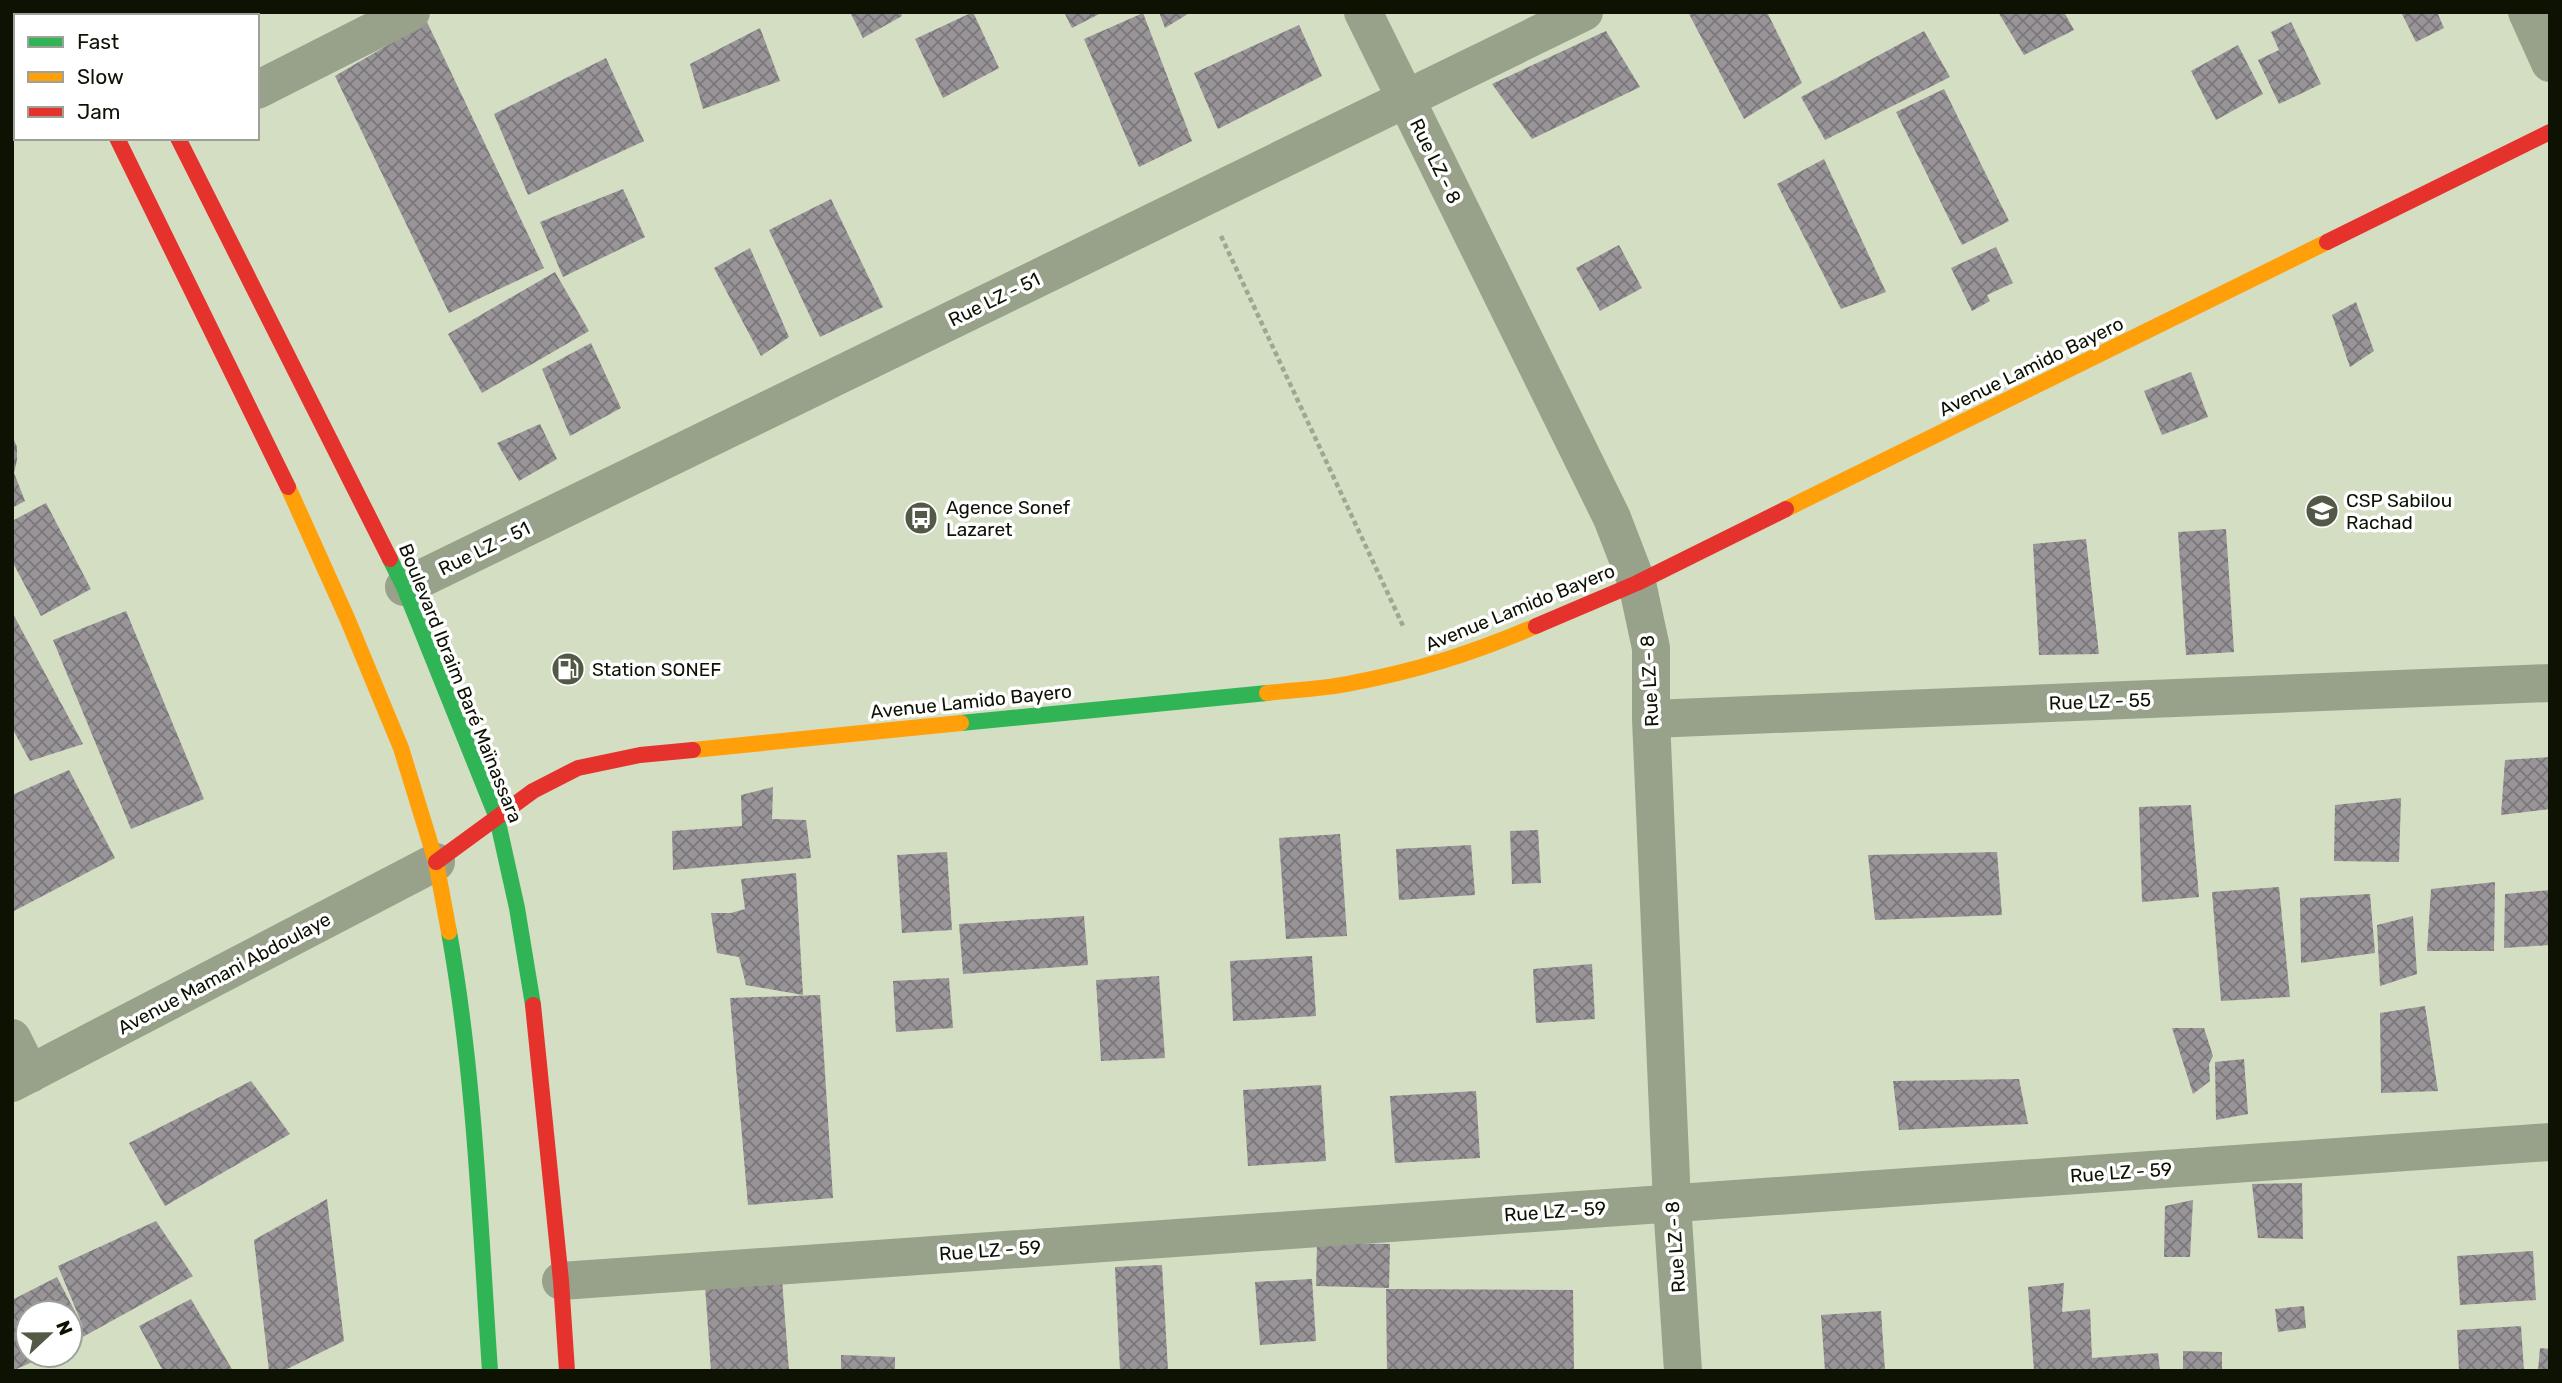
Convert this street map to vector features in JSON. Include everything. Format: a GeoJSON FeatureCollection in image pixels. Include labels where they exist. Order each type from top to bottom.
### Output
{"type":"FeatureCollection","features":[{"type":"Feature","properties":{"kind":"main road","name":"Avenue Lamido Bayero"},"geometry":{"type":"LineString","coordinates":[[436,862],[533,791],[578,768],[640,755],[1344,685],[1423,668],[1475,652],[1637,583],[2550,132]]}},
{"type":"Feature","properties":{"kind":"main road"},"geometry":{"type":"LineString","coordinates":[[118,140],[271,449],[347,618],[401,748],[436,862],[460,993],[474,1141],[490,1371]]}},
{"type":"Feature","properties":{"kind":"main road","name":"Boulevard Ibraim Baré Maïnassara"},"geometry":{"type":"LineString","coordinates":[[179,140],[404,587],[497,818],[517,908],[537,1030],[567,1371]]}},
{"type":"Feature","properties":{"kind":"street"},"geometry":{"type":"LineString","coordinates":[[259,89],[411,12]]}},
{"type":"Feature","properties":{"kind":"street","name":"Rue LZ - 8"},"geometry":{"type":"LineString","coordinates":[[1363,12],[1612,518],[1637,583],[1651,648],[1651,719],[1672,1203],[1683,1371]]}},
{"type":"Feature","properties":{"kind":"street","name":"Rue LZ - 51"},"geometry":{"type":"LineString","coordinates":[[404,587],[1584,12]]}},
{"type":"Feature","properties":{"kind":"street"},"geometry":{"type":"LineString","coordinates":[[2526,12],[2550,63]]}},
{"type":"Feature","properties":{"kind":"street","name":"Rue LZ - 55"},"geometry":{"type":"LineString","coordinates":[[1651,719],[2550,683]]}},
{"type":"Feature","properties":{"kind":"street","name":"Avenue Mamani Abdoulaye"},"geometry":{"type":"LineString","coordinates":[[21,1078],[436,862]]}},
{"type":"Feature","properties":{"kind":"street"},"geometry":{"type":"LineString","coordinates":[[12,1038],[21,1078]]}},
{"type":"Feature","properties":{"kind":"street","name":"Rue LZ - 59"},"geometry":{"type":"LineString","coordinates":[[561,1281],[2550,1142]]}},
{"type":"Feature","properties":{"kind":"path"},"geometry":{"type":"LineString","coordinates":[[1203,198],[1423,668]]}},
{"type":"Feature","properties":{"kind":"building"},"geometry":{"type":"Polygon","coordinates":[[[850,12],[900,12],[902,16],[863,38],[850,12]]]}},
{"type":"Feature","properties":{"kind":"building"},"geometry":{"type":"Polygon","coordinates":[[[973,12],[999,68],[943,98],[915,39],[973,12]]]}},
{"type":"Feature","properties":{"kind":"building"},"geometry":{"type":"Polygon","coordinates":[[[1064,12],[1103,12],[1072,28],[1064,12]]]}},
{"type":"Feature","properties":{"kind":"building"},"geometry":{"type":"Polygon","coordinates":[[[1159,12],[1191,12],[1165,28],[1159,12]]]}},
{"type":"Feature","properties":{"kind":"building"},"geometry":{"type":"Polygon","coordinates":[[[1688,12],[1767,12],[1802,83],[1744,119],[1688,12]]]}},
{"type":"Feature","properties":{"kind":"building"},"geometry":{"type":"Polygon","coordinates":[[[1998,12],[2064,12],[2074,30],[2024,55],[1998,12]]]}},
{"type":"Feature","properties":{"kind":"building"},"geometry":{"type":"Polygon","coordinates":[[[2401,12],[2437,12],[2444,28],[2416,42],[2401,12]]]}},
{"type":"Feature","properties":{"kind":"building"},"geometry":{"type":"Polygon","coordinates":[[[1143,13],[1192,141],[1139,167],[1084,39],[1143,13]]]}},
{"type":"Feature","properties":{"kind":"building"},"geometry":{"type":"Polygon","coordinates":[[[427,22],[544,268],[449,313],[335,76],[427,22]]]}},
{"type":"Feature","properties":{"kind":"building"},"geometry":{"type":"Polygon","coordinates":[[[2291,22],[2321,84],[2279,104],[2258,60],[2279,50],[2271,32],[2291,22]]]}},
{"type":"Feature","properties":{"kind":"building"},"geometry":{"type":"Polygon","coordinates":[[[1299,25],[1322,76],[1218,129],[1194,73],[1299,25]]]}},
{"type":"Feature","properties":{"kind":"building"},"geometry":{"type":"Polygon","coordinates":[[[760,28],[780,81],[703,109],[690,64],[760,28]]]}},
{"type":"Feature","properties":{"kind":"building"},"geometry":{"type":"Polygon","coordinates":[[[1606,31],[1640,87],[1532,139],[1492,84],[1606,31]]]}},
{"type":"Feature","properties":{"kind":"building"},"geometry":{"type":"Polygon","coordinates":[[[1924,31],[1950,77],[1825,140],[1801,97],[1924,31]]]}},
{"type":"Feature","properties":{"kind":"building"},"geometry":{"type":"Polygon","coordinates":[[[2238,45],[2263,94],[2216,120],[2191,71],[2238,45]]]}},
{"type":"Feature","properties":{"kind":"building"},"geometry":{"type":"Polygon","coordinates":[[[606,58],[644,141],[528,195],[494,114],[606,58]]]}},
{"type":"Feature","properties":{"kind":"building"},"geometry":{"type":"Polygon","coordinates":[[[1944,89],[2009,221],[1962,245],[1896,112],[1944,89]]]}},
{"type":"Feature","properties":{"kind":"building"},"geometry":{"type":"Polygon","coordinates":[[[1824,159],[1886,292],[1841,309],[1777,184],[1824,159]]]}},
{"type":"Feature","properties":{"kind":"building"},"geometry":{"type":"Polygon","coordinates":[[[623,189],[645,237],[563,277],[540,222],[623,189]]]}},
{"type":"Feature","properties":{"kind":"building"},"geometry":{"type":"Polygon","coordinates":[[[831,199],[883,307],[820,337],[769,230],[831,199]]]}},
{"type":"Feature","properties":{"kind":"building"},"geometry":{"type":"Polygon","coordinates":[[[1619,245],[1642,288],[1600,311],[1576,268],[1619,245]]]}},
{"type":"Feature","properties":{"kind":"building"},"geometry":{"type":"Polygon","coordinates":[[[1996,247],[2013,283],[1987,295],[1990,301],[1972,311],[1951,268],[1996,247]]]}},
{"type":"Feature","properties":{"kind":"building"},"geometry":{"type":"Polygon","coordinates":[[[750,248],[789,337],[761,356],[714,268],[750,248]]]}},
{"type":"Feature","properties":{"kind":"building"},"geometry":{"type":"Polygon","coordinates":[[[555,272],[589,331],[482,393],[448,334],[555,272]]]}},
{"type":"Feature","properties":{"kind":"building"},"geometry":{"type":"Polygon","coordinates":[[[2356,302],[2374,351],[2350,367],[2332,315],[2356,302]]]}},
{"type":"Feature","properties":{"kind":"building"},"geometry":{"type":"Polygon","coordinates":[[[591,343],[621,408],[570,436],[542,369],[591,343]]]}},
{"type":"Feature","properties":{"kind":"building"},"geometry":{"type":"Polygon","coordinates":[[[2191,372],[2208,417],[2162,435],[2144,391],[2191,372]]]}},
{"type":"Feature","properties":{"kind":"building"},"geometry":{"type":"Polygon","coordinates":[[[540,424],[557,459],[519,481],[497,443],[540,424]]]}},
{"type":"Feature","properties":{"kind":"building"},"geometry":{"type":"Polygon","coordinates":[[[12,435],[17,447],[14,473],[25,501],[12,508],[12,435]]]}},
{"type":"Feature","properties":{"kind":"building"},"geometry":{"type":"Polygon","coordinates":[[[46,503],[91,589],[41,616],[12,561],[12,521],[46,503]]]}},
{"type":"Feature","properties":{"kind":"building"},"geometry":{"type":"Polygon","coordinates":[[[2226,529],[2234,652],[2186,655],[2178,532],[2226,529]]]}},
{"type":"Feature","properties":{"kind":"building"},"geometry":{"type":"Polygon","coordinates":[[[2086,539],[2099,654],[2039,655],[2033,544],[2086,539]]]}},
{"type":"Feature","properties":{"kind":"building"},"geometry":{"type":"Polygon","coordinates":[[[126,611],[204,799],[131,829],[53,640],[126,611]]]}},
{"type":"Feature","properties":{"kind":"building"},"geometry":{"type":"Polygon","coordinates":[[[12,612],[83,744],[30,761],[12,728],[12,612]]]}},
{"type":"Feature","properties":{"kind":"building"},"geometry":{"type":"Polygon","coordinates":[[[2550,757],[2550,809],[2501,815],[2505,760],[2550,757]]]}},
{"type":"Feature","properties":{"kind":"building"},"geometry":{"type":"Polygon","coordinates":[[[69,770],[115,858],[14,911],[12,795],[69,770]]]}},
{"type":"Feature","properties":{"kind":"building"},"geometry":{"type":"Polygon","coordinates":[[[773,787],[772,819],[806,820],[811,858],[673,870],[672,831],[742,826],[741,795],[773,787]]]}},
{"type":"Feature","properties":{"kind":"building"},"geometry":{"type":"Polygon","coordinates":[[[2401,798],[2399,862],[2334,861],[2335,805],[2401,798]]]}},
{"type":"Feature","properties":{"kind":"building"},"geometry":{"type":"Polygon","coordinates":[[[2191,805],[2199,897],[2142,902],[2139,807],[2191,805]]]}},
{"type":"Feature","properties":{"kind":"building"},"geometry":{"type":"Polygon","coordinates":[[[1538,830],[1541,883],[1512,884],[1510,831],[1538,830]]]}},
{"type":"Feature","properties":{"kind":"building"},"geometry":{"type":"Polygon","coordinates":[[[1340,834],[1347,936],[1286,939],[1279,838],[1340,834]]]}},
{"type":"Feature","properties":{"kind":"building"},"geometry":{"type":"Polygon","coordinates":[[[1471,845],[1475,895],[1399,900],[1396,849],[1471,845]]]}},
{"type":"Feature","properties":{"kind":"building"},"geometry":{"type":"Polygon","coordinates":[[[947,852],[952,930],[902,933],[897,855],[947,852]]]}},
{"type":"Feature","properties":{"kind":"building"},"geometry":{"type":"Polygon","coordinates":[[[1997,852],[2002,915],[1875,920],[1868,855],[1997,852]]]}},
{"type":"Feature","properties":{"kind":"building"},"geometry":{"type":"Polygon","coordinates":[[[796,873],[803,995],[746,985],[739,957],[717,953],[711,913],[731,913],[745,909],[741,879],[796,873]]]}},
{"type":"Feature","properties":{"kind":"building"},"geometry":{"type":"Polygon","coordinates":[[[2495,882],[2494,951],[2427,951],[2431,889],[2495,882]]]}},
{"type":"Feature","properties":{"kind":"building"},"geometry":{"type":"Polygon","coordinates":[[[2279,887],[2290,997],[2221,1001],[2212,892],[2279,887]]]}},
{"type":"Feature","properties":{"kind":"building"},"geometry":{"type":"Polygon","coordinates":[[[2550,890],[2550,945],[2504,948],[2505,894],[2550,890]]]}},
{"type":"Feature","properties":{"kind":"building"},"geometry":{"type":"Polygon","coordinates":[[[2370,894],[2375,953],[2301,963],[2300,898],[2370,894]]]}},
{"type":"Feature","properties":{"kind":"building"},"geometry":{"type":"Polygon","coordinates":[[[1084,916],[1088,965],[963,974],[959,924],[1084,916]]]}},
{"type":"Feature","properties":{"kind":"building"},"geometry":{"type":"Polygon","coordinates":[[[2413,916],[2417,974],[2380,986],[2377,925],[2413,916]]]}},
{"type":"Feature","properties":{"kind":"building"},"geometry":{"type":"Polygon","coordinates":[[[1312,956],[1316,1016],[1233,1021],[1230,961],[1312,956]]]}},
{"type":"Feature","properties":{"kind":"building"},"geometry":{"type":"Polygon","coordinates":[[[1592,964],[1595,1019],[1536,1023],[1533,969],[1592,964]]]}},
{"type":"Feature","properties":{"kind":"building"},"geometry":{"type":"Polygon","coordinates":[[[1159,976],[1165,1058],[1101,1061],[1096,980],[1159,976]]]}},
{"type":"Feature","properties":{"kind":"building"},"geometry":{"type":"Polygon","coordinates":[[[949,978],[953,1028],[896,1032],[893,981],[949,978]]]}},
{"type":"Feature","properties":{"kind":"building"},"geometry":{"type":"Polygon","coordinates":[[[820,995],[833,1198],[748,1205],[730,998],[820,995]]]}},
{"type":"Feature","properties":{"kind":"building"},"geometry":{"type":"Polygon","coordinates":[[[2425,1006],[2438,1091],[2381,1093],[2380,1013],[2425,1006]]]}},
{"type":"Feature","properties":{"kind":"building"},"geometry":{"type":"Polygon","coordinates":[[[2172,1028],[2204,1028],[2213,1056],[2209,1064],[2210,1081],[2193,1094],[2172,1028]]]}},
{"type":"Feature","properties":{"kind":"building"},"geometry":{"type":"Polygon","coordinates":[[[2244,1059],[2248,1114],[2216,1120],[2215,1062],[2244,1059]]]}},
{"type":"Feature","properties":{"kind":"building"},"geometry":{"type":"Polygon","coordinates":[[[2019,1079],[2028,1124],[1899,1130],[1893,1081],[2019,1079]]]}},
{"type":"Feature","properties":{"kind":"building"},"geometry":{"type":"Polygon","coordinates":[[[251,1081],[290,1134],[165,1206],[129,1143],[251,1081]]]}},
{"type":"Feature","properties":{"kind":"building"},"geometry":{"type":"Polygon","coordinates":[[[1321,1085],[1326,1161],[1248,1166],[1243,1090],[1321,1085]]]}},
{"type":"Feature","properties":{"kind":"building"},"geometry":{"type":"Polygon","coordinates":[[[1476,1091],[1480,1158],[1395,1163],[1390,1096],[1476,1091]]]}},
{"type":"Feature","properties":{"kind":"building"},"geometry":{"type":"Polygon","coordinates":[[[2302,1183],[2303,1239],[2258,1238],[2252,1184],[2302,1183]]]}},
{"type":"Feature","properties":{"kind":"building"},"geometry":{"type":"Polygon","coordinates":[[[327,1199],[344,1341],[283,1371],[269,1371],[254,1240],[327,1199]]]}},
{"type":"Feature","properties":{"kind":"building"},"geometry":{"type":"Polygon","coordinates":[[[2193,1200],[2190,1257],[2164,1257],[2165,1206],[2193,1200]]]}},
{"type":"Feature","properties":{"kind":"building"},"geometry":{"type":"Polygon","coordinates":[[[156,1221],[193,1276],[84,1336],[84,1299],[72,1299],[58,1266],[156,1221]]]}},
{"type":"Feature","properties":{"kind":"building"},"geometry":{"type":"Polygon","coordinates":[[[1317,1243],[1390,1244],[1389,1288],[1316,1286],[1317,1243]]]}},
{"type":"Feature","properties":{"kind":"building"},"geometry":{"type":"Polygon","coordinates":[[[2533,1251],[2536,1300],[2460,1305],[2457,1256],[2533,1251]]]}},
{"type":"Feature","properties":{"kind":"building"},"geometry":{"type":"Polygon","coordinates":[[[1162,1265],[1168,1370],[1120,1371],[1115,1267],[1162,1265]]]}},
{"type":"Feature","properties":{"kind":"building"},"geometry":{"type":"Polygon","coordinates":[[[57,1277],[68,1299],[14,1299],[14,1369],[16,1369],[12,1371],[12,1300],[57,1277]]]}},
{"type":"Feature","properties":{"kind":"building"},"geometry":{"type":"Polygon","coordinates":[[[1312,1279],[1316,1341],[1260,1345],[1255,1282],[1312,1279]]]}},
{"type":"Feature","properties":{"kind":"building"},"geometry":{"type":"Polygon","coordinates":[[[782,1280],[789,1371],[711,1371],[705,1285],[782,1280]]]}},
{"type":"Feature","properties":{"kind":"building"},"geometry":{"type":"Polygon","coordinates":[[[2064,1283],[2062,1312],[2090,1309],[2092,1358],[2158,1353],[2160,1371],[2034,1371],[2028,1287],[2064,1283]]]}},
{"type":"Feature","properties":{"kind":"building"},"geometry":{"type":"Polygon","coordinates":[[[1386,1289],[1573,1290],[1574,1371],[1387,1371],[1386,1289]]]}},
{"type":"Feature","properties":{"kind":"building"},"geometry":{"type":"Polygon","coordinates":[[[191,1299],[233,1371],[163,1371],[139,1326],[191,1299]]]}},
{"type":"Feature","properties":{"kind":"building"},"geometry":{"type":"Polygon","coordinates":[[[2304,1306],[2306,1328],[2278,1332],[2275,1309],[2304,1306]]]}},
{"type":"Feature","properties":{"kind":"building"},"geometry":{"type":"Polygon","coordinates":[[[1881,1311],[1885,1371],[1825,1371],[1821,1315],[1881,1311]]]}},
{"type":"Feature","properties":{"kind":"building"},"geometry":{"type":"Polygon","coordinates":[[[2521,1326],[2524,1371],[2459,1371],[2457,1330],[2521,1326]]]}},
{"type":"Feature","properties":{"kind":"building"},"geometry":{"type":"Polygon","coordinates":[[[2540,1348],[2550,1349],[2550,1371],[2538,1371],[2540,1348]]]}},
{"type":"Feature","properties":{"kind":"building"},"geometry":{"type":"Polygon","coordinates":[[[2183,1351],[2222,1352],[2222,1371],[2183,1371],[2183,1351]]]}},
{"type":"Feature","properties":{"kind":"building"},"geometry":{"type":"Polygon","coordinates":[[[841,1355],[895,1357],[895,1371],[841,1371],[841,1355]]]}},
{"type":"Feature","properties":{"kind":"traffic: fast"},"geometry":{"type":"LineString","coordinates":[[390,559],[404,587],[497,818],[517,908],[533,1005]]}},
{"type":"Feature","properties":{"kind":"traffic: fast"},"geometry":{"type":"LineString","coordinates":[[961,723],[1267,693]]}},
{"type":"Feature","properties":{"kind":"traffic: fast"},"geometry":{"type":"LineString","coordinates":[[449,932],[471,1096],[490,1371]]}},
{"type":"Feature","properties":{"kind":"traffic: slow"},"geometry":{"type":"LineString","coordinates":[[1786,509],[2327,242]]}},
{"type":"Feature","properties":{"kind":"traffic: slow"},"geometry":{"type":"LineString","coordinates":[[288,487],[401,748],[436,862],[449,932]]}},
{"type":"Feature","properties":{"kind":"traffic: slow"},"geometry":{"type":"LineString","coordinates":[[1267,693],[1337,686],[1396,673],[1443,661],[1536,626]]}},
{"type":"Feature","properties":{"kind":"traffic: slow"},"geometry":{"type":"LineString","coordinates":[[693,750],[961,723]]}},
{"type":"Feature","properties":{"kind":"traffic: jam"},"geometry":{"type":"LineString","coordinates":[[2327,242],[2550,132]]}},
{"type":"Feature","properties":{"kind":"traffic: jam"},"geometry":{"type":"LineString","coordinates":[[118,140],[288,487]]}},
{"type":"Feature","properties":{"kind":"traffic: jam"},"geometry":{"type":"LineString","coordinates":[[179,140],[390,559]]}},
{"type":"Feature","properties":{"kind":"traffic: jam"},"geometry":{"type":"LineString","coordinates":[[1536,626],[1637,583],[1786,509]]}},
{"type":"Feature","properties":{"kind":"traffic: jam"},"geometry":{"type":"LineString","coordinates":[[436,862],[533,791],[578,768],[640,755],[693,750]]}},
{"type":"Feature","properties":{"kind":"traffic: jam"},"geometry":{"type":"LineString","coordinates":[[533,1005],[561,1281],[567,1371]]}},
{"type":"Feature","properties":{"kind":"place","name":"CSP Sabilou Rachad"},"geometry":{"type":"Point","coordinates":[2322,511]}},
{"type":"Feature","properties":{"kind":"place","name":"Agence Sonef Lazaret"},"geometry":{"type":"Point","coordinates":[921,518]}},
{"type":"Feature","properties":{"kind":"place","name":"Station SONEF"},"geometry":{"type":"Point","coordinates":[568,669]}}]}
